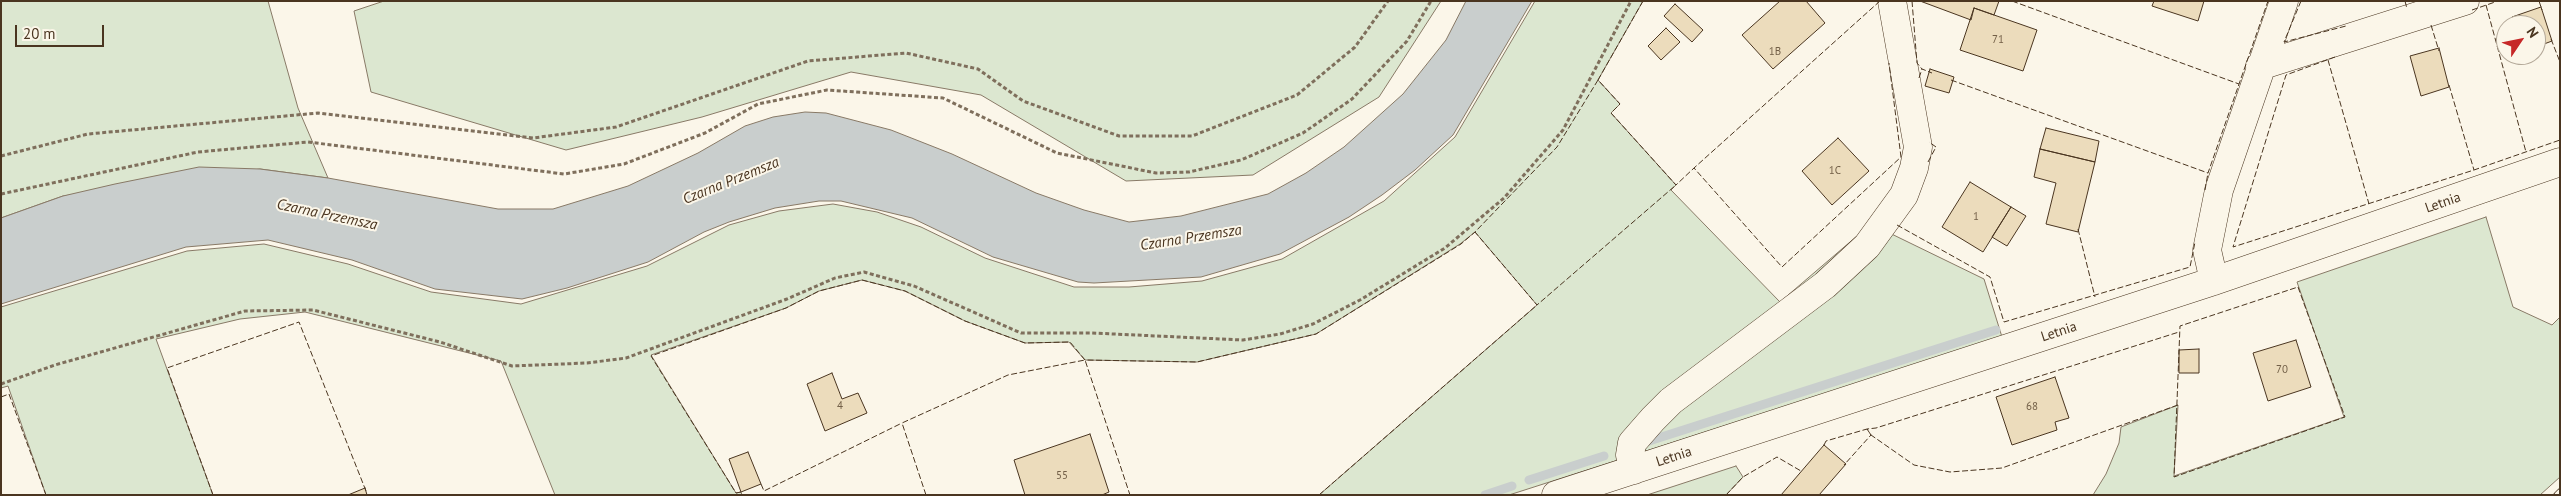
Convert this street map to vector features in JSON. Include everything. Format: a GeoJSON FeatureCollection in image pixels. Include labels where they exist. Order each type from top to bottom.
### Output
{"type":"FeatureCollection","features":[{"type":"Feature","properties":{"kind":"street"},"geometry":{"type":"LineString","coordinates":[[1634,470],[1630,456],[1632,443],[1652,418],[1671,400],[1825,285],[1867,246],[1904,195],[1914,168],[1918,147],[1892,1]]}},
{"type":"Feature","properties":{"kind":"street"},"geometry":{"type":"LineString","coordinates":[[2214,281],[2208,250],[2213,216],[2229,155],[2284,1]]}},
{"type":"Feature","properties":{"kind":"street"},"geometry":{"type":"LineString","coordinates":[[2260,66],[2465,1]]}},
{"type":"Feature","properties":{"kind":"street","name":"Letnia"},"geometry":{"type":"LineString","coordinates":[[1556,495],[2214,281],[2560,162]]}},
{"type":"Feature","properties":{"kind":"path"},"geometry":{"type":"LineString","coordinates":[[1,156],[88,134],[318,113],[533,138],[616,127],[808,61],[906,53],[978,68],[1024,101],[1119,136],[1192,136],[1297,95],[1355,47],[1388,1]]}},
{"type":"Feature","properties":{"kind":"path"},"geometry":{"type":"LineString","coordinates":[[1,194],[198,152],[308,142],[564,174],[624,164],[705,133],[758,104],[827,90],[943,98],[1057,153],[1156,172],[1189,172],[1241,160],[1303,133],[1352,99],[1407,41],[1431,1]]}},
{"type":"Feature","properties":{"kind":"path"},"geometry":{"type":"LineString","coordinates":[[1,384],[55,365],[245,311],[313,310],[440,342],[512,366],[597,362],[626,358],[652,350],[787,299],[835,278],[864,272],[914,286],[1021,333],[1092,333],[1243,340],[1280,334],[1313,324],[1445,248],[1504,198],[1563,130],[1631,1]]}},
{"type":"Feature","properties":{"kind":"green space"},"geometry":{"type":"Polygon","coordinates":[[[1,1],[268,1],[298,108],[328,178],[260,169],[63,196],[1,218],[1,1]]]}},
{"type":"Feature","properties":{"kind":"green space"},"geometry":{"type":"Polygon","coordinates":[[[384,1],[1441,1],[1379,97],[1253,175],[1126,181],[981,95],[851,72],[702,117],[566,150],[371,92],[354,11],[384,1]]]}},
{"type":"Feature","properties":{"kind":"green space"},"geometry":{"type":"Polygon","coordinates":[[[1535,1],[1643,1],[1598,80],[1620,104],[1611,113],[1676,185],[1671,190],[1780,302],[1871,224],[1984,279],[2002,337],[1509,495],[1319,495],[1537,305],[1475,232],[1460,244],[1316,334],[1197,362],[1085,360],[1069,342],[1025,343],[965,321],[905,291],[862,280],[819,291],[786,308],[651,355],[736,493],[741,492],[742,495],[555,495],[501,361],[305,312],[240,319],[156,339],[213,495],[46,495],[8,386],[1,388],[1,307],[187,251],[264,244],[348,264],[431,292],[521,304],[647,266],[729,225],[779,211],[833,204],[877,212],[921,227],[985,258],[1074,287],[1129,287],[1202,281],[1282,259],[1384,201],[1455,137],[1535,1]]]}},
{"type":"Feature","properties":{"kind":"green space"},"geometry":{"type":"Polygon","coordinates":[[[2486,217],[2513,307],[2552,325],[2560,317],[2560,477],[2540,495],[2093,495],[2106,474],[2119,443],[2121,427],[2178,405],[2174,476],[2344,417],[2297,282],[2486,217]]]}},
{"type":"Feature","properties":{"kind":"green space"},"geometry":{"type":"Polygon","coordinates":[[[1736,466],[1743,477],[1726,495],[1647,495],[1736,466]]]}},
{"type":"Feature","properties":{"kind":"water","name":"Czarna Przemsza"},"geometry":{"type":"Polygon","coordinates":[[[1466,1],[1532,1],[1453,135],[1415,170],[1349,217],[1280,254],[1201,277],[1094,283],[1078,282],[993,257],[912,218],[841,201],[819,201],[775,208],[729,222],[704,232],[648,262],[567,288],[522,299],[435,289],[352,260],[268,240],[186,247],[1,304],[1,218],[63,196],[199,167],[260,169],[328,178],[498,209],[553,209],[628,186],[698,153],[745,126],[773,117],[805,112],[826,113],[891,130],[952,154],[1036,193],[1084,210],[1129,222],[1181,216],[1268,194],[1306,173],[1344,147],[1403,94],[1446,40],[1466,1]]]}},
{"type":"Feature","properties":{"kind":"building"},"geometry":{"type":"Polygon","coordinates":[[[1780,1],[1806,1],[1825,23],[1773,69],[1742,35],[1780,1]]]}},
{"type":"Feature","properties":{"kind":"building"},"geometry":{"type":"Polygon","coordinates":[[[1920,1],[1999,1],[1994,15],[1974,8],[1971,20],[1920,1]]]}},
{"type":"Feature","properties":{"kind":"building"},"geometry":{"type":"Polygon","coordinates":[[[2154,1],[2204,1],[2198,21],[2152,6],[2154,1]]]}},
{"type":"Feature","properties":{"kind":"building"},"geometry":{"type":"Polygon","coordinates":[[[1675,4],[1703,30],[1692,42],[1664,16],[1675,4]]]}},
{"type":"Feature","properties":{"kind":"building"},"geometry":{"type":"Polygon","coordinates":[[[2541,7],[2544,15],[2518,15],[2541,7]]]}},
{"type":"Feature","properties":{"kind":"building"},"geometry":{"type":"Polygon","coordinates":[[[1974,8],[2037,30],[2023,71],[1960,50],[1974,8]]]}},
{"type":"Feature","properties":{"kind":"building"},"geometry":{"type":"Polygon","coordinates":[[[2546,22],[2552,41],[2546,43],[2546,22]]]}},
{"type":"Feature","properties":{"kind":"building"},"geometry":{"type":"Polygon","coordinates":[[[1666,28],[1680,42],[1661,60],[1648,46],[1666,28]]]}},
{"type":"Feature","properties":{"kind":"building"},"geometry":{"type":"Polygon","coordinates":[[[2439,48],[2449,87],[2421,96],[2410,56],[2439,48]]]}},
{"type":"Feature","properties":{"kind":"building"},"geometry":{"type":"Polygon","coordinates":[[[1930,69],[1954,77],[1949,93],[1925,86],[1930,69]]]}},
{"type":"Feature","properties":{"kind":"building"},"geometry":{"type":"Polygon","coordinates":[[[2046,128],[2099,141],[2095,162],[2040,149],[2046,128]]]}},
{"type":"Feature","properties":{"kind":"building"},"geometry":{"type":"Polygon","coordinates":[[[1838,138],[1869,171],[1832,205],[1802,171],[1838,138]]]}},
{"type":"Feature","properties":{"kind":"building"},"geometry":{"type":"Polygon","coordinates":[[[2040,149],[2095,162],[2078,232],[2046,224],[2056,183],[2034,177],[2040,149]]]}},
{"type":"Feature","properties":{"kind":"building"},"geometry":{"type":"Polygon","coordinates":[[[1970,182],[2011,207],[1983,252],[1942,227],[1970,182]]]}},
{"type":"Feature","properties":{"kind":"building"},"geometry":{"type":"Polygon","coordinates":[[[2011,207],[2026,216],[2007,246],[1992,237],[2011,207]]]}},
{"type":"Feature","properties":{"kind":"building"},"geometry":{"type":"Polygon","coordinates":[[[2296,340],[2311,387],[2268,401],[2253,353],[2296,340]]]}},
{"type":"Feature","properties":{"kind":"building"},"geometry":{"type":"Polygon","coordinates":[[[2199,349],[2199,373],[2179,373],[2179,350],[2199,349]]]}},
{"type":"Feature","properties":{"kind":"building"},"geometry":{"type":"Polygon","coordinates":[[[832,373],[842,399],[858,393],[867,413],[825,431],[807,384],[832,373]]]}},
{"type":"Feature","properties":{"kind":"building"},"geometry":{"type":"Polygon","coordinates":[[[2055,377],[2069,418],[2055,422],[2057,430],[2012,445],[1996,397],[2055,377]]]}},
{"type":"Feature","properties":{"kind":"building"},"geometry":{"type":"Polygon","coordinates":[[[1090,434],[1109,492],[1102,495],[1025,495],[1014,460],[1090,434]]]}},
{"type":"Feature","properties":{"kind":"building"},"geometry":{"type":"Polygon","coordinates":[[[1824,445],[1846,464],[1819,495],[1781,495],[1824,445]]]}},
{"type":"Feature","properties":{"kind":"building"},"geometry":{"type":"Polygon","coordinates":[[[748,452],[761,484],[741,492],[729,459],[748,452]]]}},
{"type":"Feature","properties":{"kind":"building"},"geometry":{"type":"Polygon","coordinates":[[[365,488],[367,495],[348,495],[365,488]]]}},
{"type":"Feature","properties":{"kind":"waterway"},"geometry":{"type":"LineString","coordinates":[[1649,441],[1996,330]]}},
{"type":"Feature","properties":{"kind":"waterway"},"geometry":{"type":"LineString","coordinates":[[1529,480],[1604,456]]}},
{"type":"Feature","properties":{"kind":"waterway"},"geometry":{"type":"LineString","coordinates":[[1485,495],[1512,486]]}},
{"type":"Feature","properties":{"kind":"railway"},"geometry":{"type":"LineString","coordinates":[[2556,495],[2560,491]]}},
{"type":"Feature","properties":{"kind":"fence"},"geometry":{"type":"LineString","coordinates":[[1643,1],[1598,80],[1620,104],[1611,113],[1676,185],[1694,168]]}},
{"type":"Feature","properties":{"kind":"fence"},"geometry":{"type":"LineString","coordinates":[[1880,1],[1694,168],[1782,267],[1901,157],[1889,63]]}},
{"type":"Feature","properties":{"kind":"fence"},"geometry":{"type":"LineString","coordinates":[[1912,1],[1917,63],[1922,69],[1932,73]]}},
{"type":"Feature","properties":{"kind":"fence"},"geometry":{"type":"LineString","coordinates":[[2012,1],[2239,84]]}},
{"type":"Feature","properties":{"kind":"fence"},"geometry":{"type":"LineString","coordinates":[[1951,80],[2208,173],[2268,1]]}},
{"type":"Feature","properties":{"kind":"fence"},"geometry":{"type":"LineString","coordinates":[[2301,1],[2284,42],[2346,26]]}},
{"type":"Feature","properties":{"kind":"fence"},"geometry":{"type":"LineString","coordinates":[[2405,1],[2407,9]]}},
{"type":"Feature","properties":{"kind":"fence"},"geometry":{"type":"LineString","coordinates":[[2472,10],[2498,1]]}},
{"type":"Feature","properties":{"kind":"fence"},"geometry":{"type":"LineString","coordinates":[[2539,1],[2542,10]]}},
{"type":"Feature","properties":{"kind":"fence"},"geometry":{"type":"LineString","coordinates":[[2486,5],[2526,152]]}},
{"type":"Feature","properties":{"kind":"fence"},"geometry":{"type":"LineString","coordinates":[[2431,25],[2439,51]]}},
{"type":"Feature","properties":{"kind":"fence"},"geometry":{"type":"LineString","coordinates":[[2551,39],[2560,62]]}},
{"type":"Feature","properties":{"kind":"fence"},"geometry":{"type":"LineString","coordinates":[[2335,57],[2286,75],[2233,247],[2474,170],[2560,140]]}},
{"type":"Feature","properties":{"kind":"fence"},"geometry":{"type":"LineString","coordinates":[[2328,60],[2369,204]]}},
{"type":"Feature","properties":{"kind":"fence"},"geometry":{"type":"LineString","coordinates":[[1919,78],[1922,69]]}},
{"type":"Feature","properties":{"kind":"fence"},"geometry":{"type":"LineString","coordinates":[[1598,80],[1557,147],[1475,232],[1537,305],[1676,185]]}},
{"type":"Feature","properties":{"kind":"fence"},"geometry":{"type":"LineString","coordinates":[[2449,85],[2474,170]]}},
{"type":"Feature","properties":{"kind":"fence"},"geometry":{"type":"LineString","coordinates":[[1928,162],[1936,147],[1929,142]]}},
{"type":"Feature","properties":{"kind":"fence"},"geometry":{"type":"LineString","coordinates":[[2205,190],[2208,173]]}},
{"type":"Feature","properties":{"kind":"fence"},"geometry":{"type":"LineString","coordinates":[[1897,225],[1990,277],[2004,322],[2190,267],[2195,242]]}},
{"type":"Feature","properties":{"kind":"fence"},"geometry":{"type":"LineString","coordinates":[[2078,229],[2095,297]]}},
{"type":"Feature","properties":{"kind":"fence"},"geometry":{"type":"LineString","coordinates":[[741,492],[736,493],[651,356],[786,308],[819,291],[862,280],[905,291],[965,321],[1025,343],[1070,342],[1085,360],[1197,362],[1316,334],[1461,244],[1475,232]]}},
{"type":"Feature","properties":{"kind":"fence"},"geometry":{"type":"LineString","coordinates":[[2298,287],[2345,417],[2174,477],[2180,326],[2298,287]]}},
{"type":"Feature","properties":{"kind":"fence"},"geometry":{"type":"LineString","coordinates":[[1319,495],[1537,305]]}},
{"type":"Feature","properties":{"kind":"fence"},"geometry":{"type":"LineString","coordinates":[[213,495],[167,368],[299,322],[366,491]]}},
{"type":"Feature","properties":{"kind":"fence"},"geometry":{"type":"LineString","coordinates":[[2178,405],[2002,468],[1950,472],[1914,465],[1871,435],[1867,429],[1876,428],[2179,332]]}},
{"type":"Feature","properties":{"kind":"fence"},"geometry":{"type":"LineString","coordinates":[[926,495],[902,423],[1008,375],[1085,360],[1130,495]]}},
{"type":"Feature","properties":{"kind":"fence"},"geometry":{"type":"LineString","coordinates":[[1,397],[9,394],[46,495]]}},
{"type":"Feature","properties":{"kind":"fence"},"geometry":{"type":"LineString","coordinates":[[761,484],[764,491],[902,423]]}},
{"type":"Feature","properties":{"kind":"fence"},"geometry":{"type":"LineString","coordinates":[[1824,445],[1826,441],[1867,429],[1871,435],[1844,465]]}},
{"type":"Feature","properties":{"kind":"fence"},"geometry":{"type":"LineString","coordinates":[[1726,495],[1743,477],[1777,457],[1801,471]]}}]}
